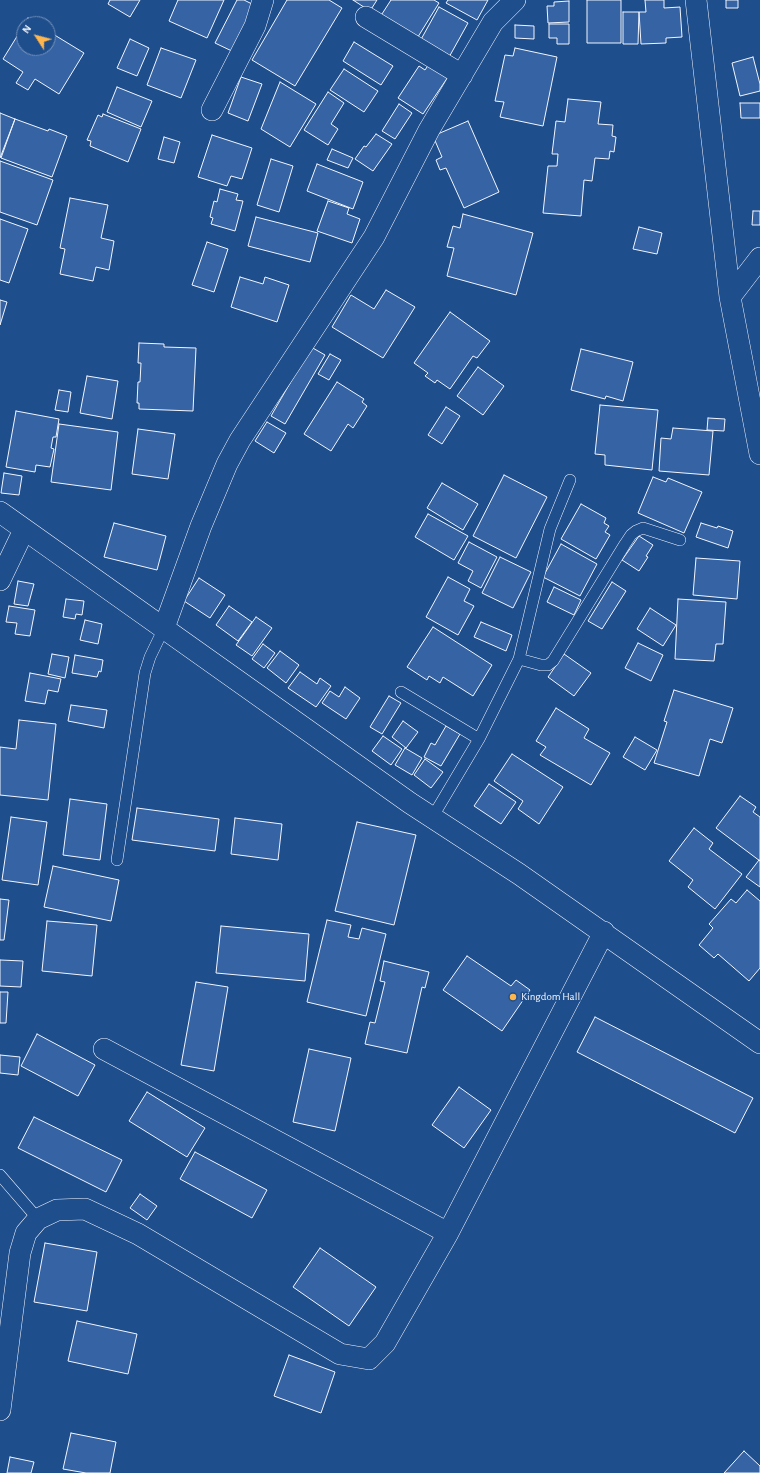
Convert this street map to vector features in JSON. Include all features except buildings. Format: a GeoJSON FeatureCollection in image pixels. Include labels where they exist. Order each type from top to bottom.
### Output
{"type":"FeatureCollection","features":[{"type":"Feature","properties":{"kind":"street"},"geometry":{"type":"LineString","coordinates":[[212,110],[256,26],[263,0]]}},
{"type":"Feature","properties":{"kind":"street"},"geometry":{"type":"LineString","coordinates":[[164,628],[201,526],[227,464],[240,440],[374,237],[429,130],[493,22],[515,0]]}},
{"type":"Feature","properties":{"kind":"street"},"geometry":{"type":"LineString","coordinates":[[696,0],[730,297],[760,454]]}},
{"type":"Feature","properties":{"kind":"street"},"geometry":{"type":"LineString","coordinates":[[366,17],[462,75]]}},
{"type":"Feature","properties":{"kind":"street"},"geometry":{"type":"LineString","coordinates":[[730,297],[760,258]]}},
{"type":"Feature","properties":{"kind":"street"},"geometry":{"type":"LineString","coordinates":[[0,512],[432,818],[519,874],[604,932],[760,1043]]}},
{"type":"Feature","properties":{"kind":"street"},"geometry":{"type":"LineString","coordinates":[[0,580],[24,530]]}},
{"type":"Feature","properties":{"kind":"street"},"geometry":{"type":"LineString","coordinates":[[0,1410],[20,1252],[26,1233],[38,1219],[58,1210],[85,1209],[138,1234],[340,1354],[369,1359],[385,1343],[448,1234],[604,932]]}},
{"type":"Feature","properties":{"kind":"street"},"geometry":{"type":"LineString","coordinates":[[104,1049],[448,1234]]}},
{"type":"Feature","properties":{"kind":"lane"},"geometry":{"type":"LineString","coordinates":[[432,818],[479,739],[519,659],[550,529],[570,480]]}},
{"type":"Feature","properties":{"kind":"lane"},"geometry":{"type":"LineString","coordinates":[[519,659],[541,665],[548,665],[553,660],[625,544],[631,535],[636,531],[643,528],[680,540]]}},
{"type":"Feature","properties":{"kind":"lane"},"geometry":{"type":"LineString","coordinates":[[117,860],[145,673],[150,657],[164,628]]}},
{"type":"Feature","properties":{"kind":"lane"},"geometry":{"type":"LineString","coordinates":[[401,692],[479,739]]}},
{"type":"Feature","properties":{"kind":"lane"},"geometry":{"type":"LineString","coordinates":[[0,1175],[38,1219]]}},
{"type":"Feature","properties":{"kind":"place","name":"Kingdom Hall"},"geometry":{"type":"Point","coordinates":[513,997]}}]}
